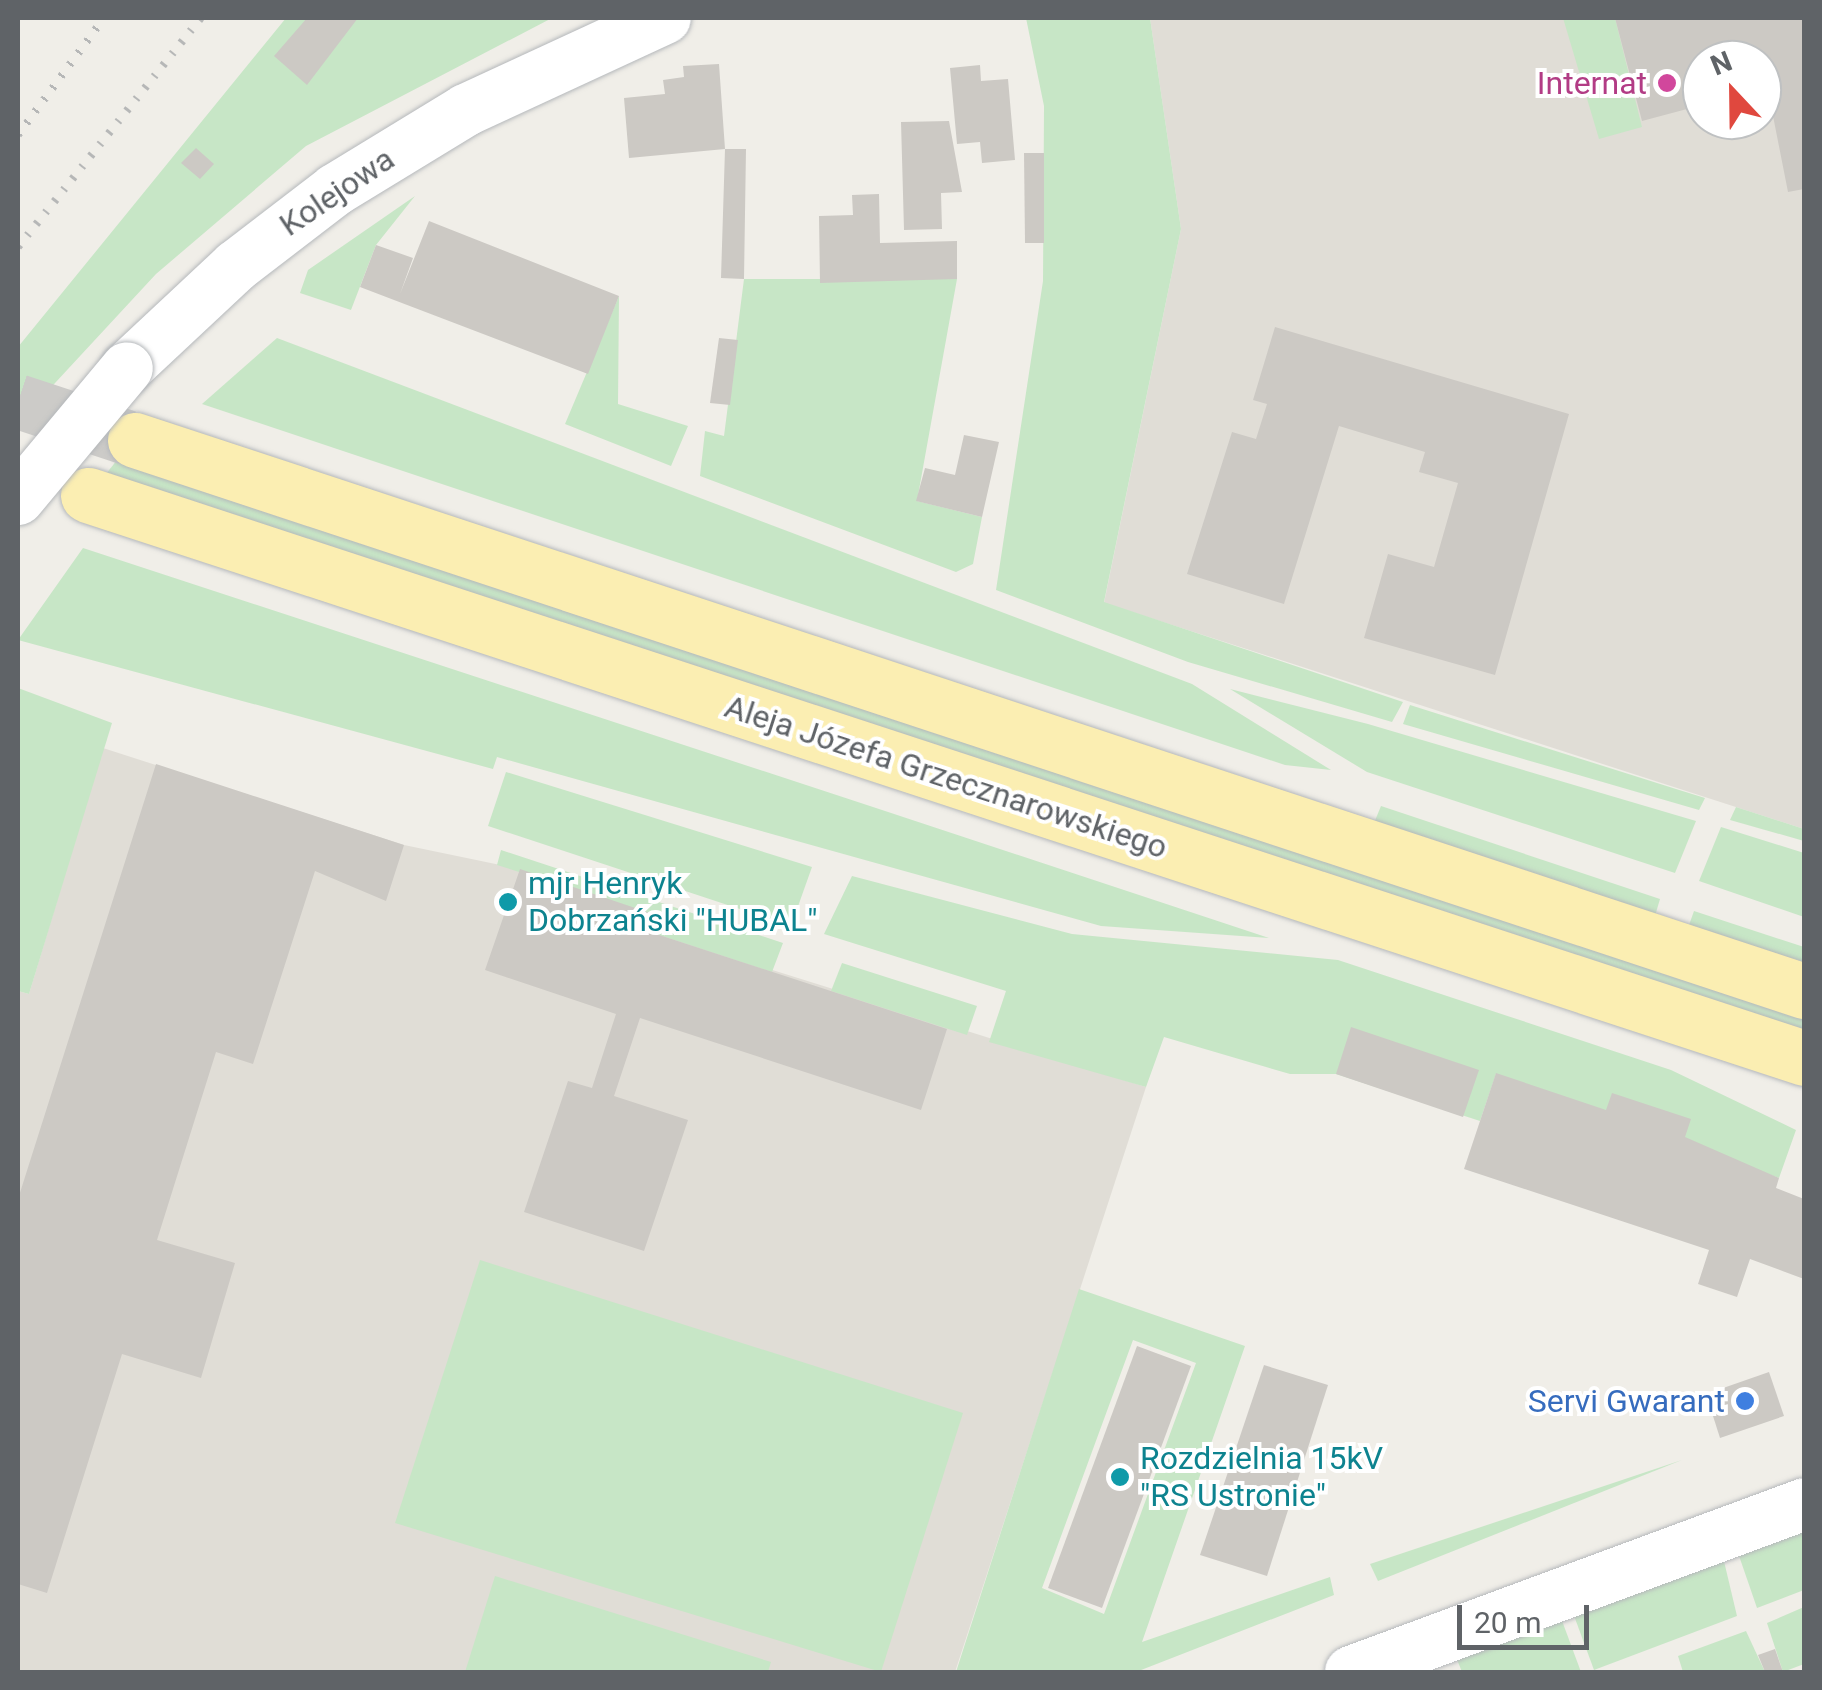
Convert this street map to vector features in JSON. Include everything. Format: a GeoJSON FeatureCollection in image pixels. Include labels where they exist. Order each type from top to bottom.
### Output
{"type":"FeatureCollection","features":[{"type":"Feature","properties":{"kind":"main road","name":"Aleja Józefa Grzecznarowskiego"},"geometry":{"type":"LineString","coordinates":[[134,440],[1804,991]]}},
{"type":"Feature","properties":{"kind":"main road","name":"Aleja Józefa Grzecznarowskiego"},"geometry":{"type":"LineString","coordinates":[[88,496],[1804,1058]]}},
{"type":"Feature","properties":{"kind":"street","name":"Kolejowa"},"geometry":{"type":"LineString","coordinates":[[18,499],[128,368],[335,190],[466,110],[664,18]]}},
{"type":"Feature","properties":{"kind":"street"},"geometry":{"type":"LineString","coordinates":[[1351,1672],[1804,1504]]}},
{"type":"Feature","properties":{"kind":"shaded area"},"geometry":{"type":"Polygon","coordinates":[[[1150,18],[1804,18],[1804,829],[1104,603],[1181,229],[1150,18]]]}},
{"type":"Feature","properties":{"kind":"shaded area"},"geometry":{"type":"Polygon","coordinates":[[[103,748],[404,845],[520,869],[650,913],[645,930],[1146,1087],[955,1672],[18,1672],[18,991],[29,994],[103,748]]]}},
{"type":"Feature","properties":{"kind":"green space"},"geometry":{"type":"Polygon","coordinates":[[[286,18],[552,18],[306,146],[156,274],[18,423],[18,347],[286,18]]]}},
{"type":"Feature","properties":{"kind":"green space"},"geometry":{"type":"Polygon","coordinates":[[[1026,18],[1150,18],[1181,229],[1104,602],[1403,702],[1392,722],[1188,662],[996,590],[1043,281],[1044,106],[1026,18]]]}},
{"type":"Feature","properties":{"kind":"green space"},"geometry":{"type":"Polygon","coordinates":[[[1563,18],[1615,18],[1642,127],[1599,139],[1563,18]]]}},
{"type":"Feature","properties":{"kind":"green space"},"geometry":{"type":"Polygon","coordinates":[[[415,196],[376,245],[351,310],[300,293],[308,270],[415,196]]]}},
{"type":"Feature","properties":{"kind":"green space"},"geometry":{"type":"Polygon","coordinates":[[[744,279],[957,279],[917,501],[982,517],[973,564],[956,572],[700,476],[705,431],[724,436],[744,279]]]}},
{"type":"Feature","properties":{"kind":"green space"},"geometry":{"type":"Polygon","coordinates":[[[619,296],[618,404],[688,426],[671,466],[565,424],[619,296]]]}},
{"type":"Feature","properties":{"kind":"green space"},"geometry":{"type":"Polygon","coordinates":[[[277,338],[1192,684],[1331,770],[1285,765],[202,404],[277,338]]]}},
{"type":"Feature","properties":{"kind":"green space"},"geometry":{"type":"Polygon","coordinates":[[[117,460],[1804,1017],[1804,1033],[106,474],[117,460]]]}},
{"type":"Feature","properties":{"kind":"green space"},"geometry":{"type":"Polygon","coordinates":[[[83,548],[1269,938],[1101,926],[497,757],[493,769],[18,640],[83,548]]]}},
{"type":"Feature","properties":{"kind":"green space"},"geometry":{"type":"Polygon","coordinates":[[[18,688],[112,723],[29,994],[18,991],[18,688]]]}},
{"type":"Feature","properties":{"kind":"green space"},"geometry":{"type":"Polygon","coordinates":[[[1230,689],[1368,724],[1696,821],[1675,873],[1367,772],[1230,689]]]}},
{"type":"Feature","properties":{"kind":"green space"},"geometry":{"type":"Polygon","coordinates":[[[1410,705],[1705,798],[1699,810],[1403,724],[1410,705]]]}},
{"type":"Feature","properties":{"kind":"green space"},"geometry":{"type":"Polygon","coordinates":[[[506,772],[812,867],[791,926],[488,826],[506,772]]]}},
{"type":"Feature","properties":{"kind":"green space"},"geometry":{"type":"Polygon","coordinates":[[[1381,806],[1660,899],[1655,916],[1374,823],[1381,806]]]}},
{"type":"Feature","properties":{"kind":"green space"},"geometry":{"type":"Polygon","coordinates":[[[1736,807],[1804,829],[1804,841],[1730,820],[1736,807]]]}},
{"type":"Feature","properties":{"kind":"green space"},"geometry":{"type":"Polygon","coordinates":[[[1721,827],[1804,853],[1804,917],[1699,881],[1721,827]]]}},
{"type":"Feature","properties":{"kind":"green space"},"geometry":{"type":"Polygon","coordinates":[[[501,850],[783,943],[772,972],[644,930],[649,913],[497,865],[501,850]]]}},
{"type":"Feature","properties":{"kind":"green space"},"geometry":{"type":"Polygon","coordinates":[[[852,876],[1072,934],[1338,960],[1671,1070],[1796,1130],[1779,1178],[1496,1074],[1480,1121],[1336,1074],[1290,1074],[1164,1037],[1146,1087],[989,1042],[1006,991],[824,934],[852,876]]]}},
{"type":"Feature","properties":{"kind":"green space"},"geometry":{"type":"Polygon","coordinates":[[[1694,911],[1804,947],[1804,967],[1688,928],[1694,911]]]}},
{"type":"Feature","properties":{"kind":"green space"},"geometry":{"type":"Polygon","coordinates":[[[842,963],[977,1006],[967,1035],[831,991],[842,963]]]}},
{"type":"Feature","properties":{"kind":"green space"},"geometry":{"type":"Polygon","coordinates":[[[480,1260],[963,1413],[881,1672],[395,1523],[480,1260]]]}},
{"type":"Feature","properties":{"kind":"green space"},"geometry":{"type":"Polygon","coordinates":[[[1079,1289],[1245,1346],[1142,1642],[1330,1577],[1334,1595],[1136,1672],[956,1672],[1079,1289]],[[1133,1340],[1042,1588],[1104,1614],[1196,1363],[1133,1340]]]}},
{"type":"Feature","properties":{"kind":"green space"},"geometry":{"type":"Polygon","coordinates":[[[1682,1460],[1378,1581],[1370,1564],[1682,1460]]]}},
{"type":"Feature","properties":{"kind":"green space"},"geometry":{"type":"Polygon","coordinates":[[[1804,1525],[1804,1590],[1757,1608],[1737,1550],[1804,1525]]]}},
{"type":"Feature","properties":{"kind":"green space"},"geometry":{"type":"Polygon","coordinates":[[[1723,1557],[1737,1616],[1594,1670],[1573,1613],[1723,1557]]]}},
{"type":"Feature","properties":{"kind":"green space"},"geometry":{"type":"Polygon","coordinates":[[[495,1576],[771,1662],[768,1672],[465,1672],[495,1576]]]}},
{"type":"Feature","properties":{"kind":"green space"},"geometry":{"type":"Polygon","coordinates":[[[1804,1607],[1804,1664],[1783,1672],[1767,1623],[1804,1607]]]}},
{"type":"Feature","properties":{"kind":"green space"},"geometry":{"type":"Polygon","coordinates":[[[1561,1618],[1581,1672],[1462,1672],[1456,1657],[1561,1618]]]}},
{"type":"Feature","properties":{"kind":"green space"},"geometry":{"type":"Polygon","coordinates":[[[1746,1631],[1765,1672],[1683,1672],[1678,1656],[1746,1631]]]}},
{"type":"Feature","properties":{"kind":"building"},"geometry":{"type":"Polygon","coordinates":[[[307,18],[358,18],[307,85],[274,56],[307,18]]]}},
{"type":"Feature","properties":{"kind":"building"},"geometry":{"type":"Polygon","coordinates":[[[1615,18],[1804,18],[1804,189],[1788,192],[1778,140],[1782,140],[1782,40],[1682,40],[1682,110],[1642,121],[1615,18]]]}},
{"type":"Feature","properties":{"kind":"building"},"geometry":{"type":"Polygon","coordinates":[[[719,64],[725,149],[629,158],[624,98],[665,94],[663,80],[684,77],[683,66],[719,64]]]}},
{"type":"Feature","properties":{"kind":"building"},"geometry":{"type":"Polygon","coordinates":[[[980,65],[981,81],[1008,79],[1015,160],[982,163],[980,142],[957,144],[950,68],[980,65]]]}},
{"type":"Feature","properties":{"kind":"building"},"geometry":{"type":"Polygon","coordinates":[[[949,121],[962,192],[941,193],[942,229],[904,230],[901,122],[949,121]]]}},
{"type":"Feature","properties":{"kind":"building"},"geometry":{"type":"Polygon","coordinates":[[[196,148],[214,164],[200,179],[181,163],[196,148]]]}},
{"type":"Feature","properties":{"kind":"building"},"geometry":{"type":"Polygon","coordinates":[[[725,149],[746,149],[744,279],[721,278],[725,149]]]}},
{"type":"Feature","properties":{"kind":"building"},"geometry":{"type":"Polygon","coordinates":[[[1024,153],[1044,153],[1044,243],[1025,243],[1024,153]]]}},
{"type":"Feature","properties":{"kind":"building"},"geometry":{"type":"Polygon","coordinates":[[[879,194],[880,243],[957,241],[957,279],[820,283],[819,216],[853,215],[852,195],[879,194]]]}},
{"type":"Feature","properties":{"kind":"building"},"geometry":{"type":"Polygon","coordinates":[[[429,221],[619,296],[588,374],[360,287],[376,245],[413,258],[400,294],[429,221]]]}},
{"type":"Feature","properties":{"kind":"building"},"geometry":{"type":"Polygon","coordinates":[[[1275,327],[1569,414],[1495,675],[1364,638],[1388,554],[1434,567],[1458,483],[1419,472],[1425,452],[1339,426],[1284,604],[1187,574],[1232,432],[1256,439],[1267,404],[1253,400],[1275,327]]]}},
{"type":"Feature","properties":{"kind":"building"},"geometry":{"type":"Polygon","coordinates":[[[719,338],[738,340],[730,405],[710,403],[719,338]]]}},
{"type":"Feature","properties":{"kind":"building"},"geometry":{"type":"Polygon","coordinates":[[[964,435],[999,442],[982,517],[916,501],[925,468],[955,475],[964,435]]]}},
{"type":"Feature","properties":{"kind":"building"},"geometry":{"type":"Polygon","coordinates":[[[156,764],[404,845],[386,901],[315,871],[253,1064],[216,1052],[157,1240],[235,1263],[201,1378],[122,1354],[47,1593],[18,1584],[18,1199],[156,764]]]}},
{"type":"Feature","properties":{"kind":"building"},"geometry":{"type":"Polygon","coordinates":[[[520,869],[650,913],[644,930],[947,1029],[921,1110],[640,1018],[614,1096],[688,1120],[644,1251],[524,1212],[568,1081],[592,1088],[616,1014],[485,970],[520,869]]]}},
{"type":"Feature","properties":{"kind":"building"},"geometry":{"type":"Polygon","coordinates":[[[1351,1027],[1479,1070],[1463,1117],[1336,1074],[1351,1027]]]}},
{"type":"Feature","properties":{"kind":"building"},"geometry":{"type":"Polygon","coordinates":[[[1496,1073],[1606,1110],[1612,1093],[1691,1119],[1685,1137],[1779,1178],[1776,1188],[1804,1199],[1804,1279],[1750,1259],[1737,1297],[1698,1284],[1709,1250],[1464,1169],[1496,1073]]]}},
{"type":"Feature","properties":{"kind":"building","name":"Rozdzielnia 15kV \"RS Ustronie\""},"geometry":{"type":"Polygon","coordinates":[[[1137,1346],[1191,1366],[1102,1608],[1048,1588],[1137,1346]]]}},
{"type":"Feature","properties":{"kind":"building"},"geometry":{"type":"Polygon","coordinates":[[[1264,1365],[1328,1385],[1267,1576],[1200,1555],[1264,1365]]]}},
{"type":"Feature","properties":{"kind":"building"},"geometry":{"type":"Polygon","coordinates":[[[1769,1372],[1784,1416],[1720,1438],[1706,1394],[1769,1372]]]}},
{"type":"Feature","properties":{"kind":"building"},"geometry":{"type":"Polygon","coordinates":[[[1775,1649],[1783,1672],[1765,1672],[1758,1655],[1775,1649]]]}},
{"type":"Feature","properties":{"kind":"tunnel"},"geometry":{"type":"LineString","coordinates":[[18,401],[127,437]]}},
{"type":"Feature","properties":{"kind":"railway"},"geometry":{"type":"LineString","coordinates":[[18,135],[104,18]]}},
{"type":"Feature","properties":{"kind":"railway"},"geometry":{"type":"LineString","coordinates":[[18,247],[201,18]]}},
{"type":"Feature","properties":{"kind":"place","name":"Internat"},"geometry":{"type":"Point","coordinates":[1667,83]}},
{"type":"Feature","properties":{"kind":"place","name":"mjr Henryk Dobrzański \"HUBAL\""},"geometry":{"type":"Point","coordinates":[508,902]}},
{"type":"Feature","properties":{"kind":"place","name":"Servi Gwarant"},"geometry":{"type":"Point","coordinates":[1745,1401]}},
{"type":"Feature","properties":{"kind":"place","name":"Rozdzielnia 15kV \"RS Ustronie\""},"geometry":{"type":"Point","coordinates":[1120,1477]}}]}
